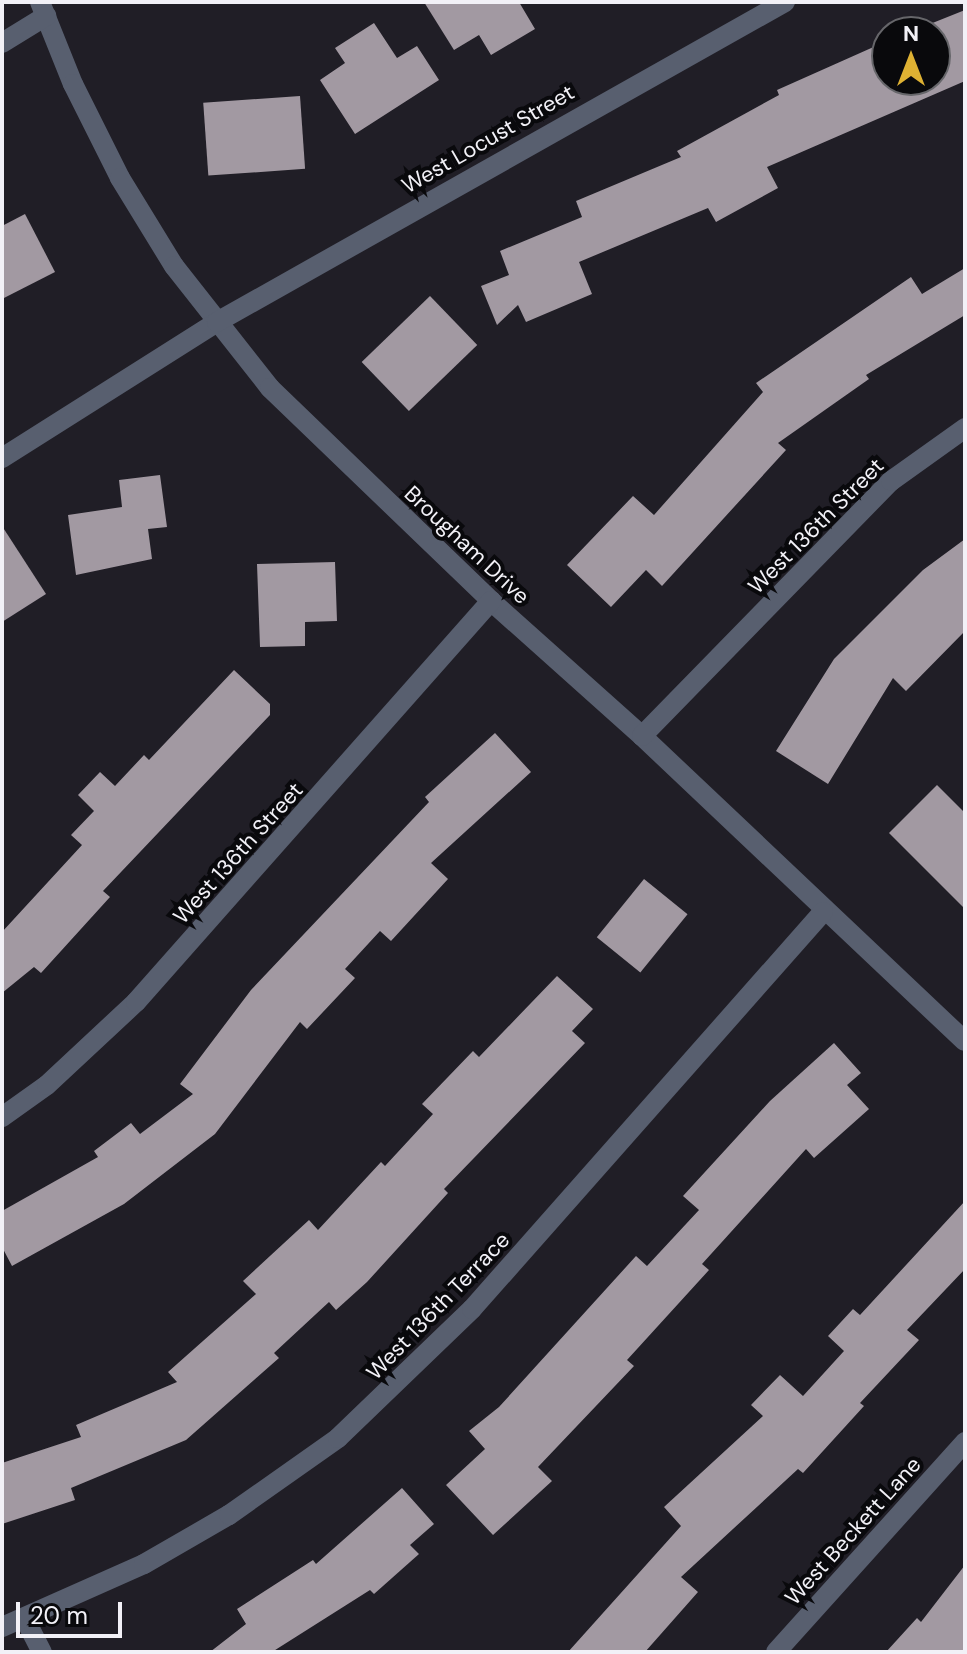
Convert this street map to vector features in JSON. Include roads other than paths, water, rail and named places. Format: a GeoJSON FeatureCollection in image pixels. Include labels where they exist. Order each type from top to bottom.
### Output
{"type":"FeatureCollection","features":[{"type":"Feature","properties":{"kind":"street","name":"West Locust Street"},"geometry":{"type":"LineString","coordinates":[[2,458],[217,322],[785,2]]}},
{"type":"Feature","properties":{"kind":"street","name":"Brougham Drive"},"geometry":{"type":"LineString","coordinates":[[43,9],[120,178],[174,266],[270,388],[491,601],[642,736],[823,912],[965,1041]]}},
{"type":"Feature","properties":{"kind":"street"},"geometry":{"type":"LineString","coordinates":[[2,43],[43,9]]}},
{"type":"Feature","properties":{"kind":"street","name":"West 136th Street"},"geometry":{"type":"LineString","coordinates":[[642,736],[891,481],[965,428]]}},
{"type":"Feature","properties":{"kind":"street","name":"West 136th Street"},"geometry":{"type":"LineString","coordinates":[[2,1117],[47,1085],[136,1002],[491,601]]}},
{"type":"Feature","properties":{"kind":"street","name":"West 136th Terrace"},"geometry":{"type":"LineString","coordinates":[[2,1627],[25,1619],[168,1550],[229,1515],[338,1438],[472,1309],[823,912]]}},
{"type":"Feature","properties":{"kind":"street","name":"West Beckett Lane"},"geometry":{"type":"LineString","coordinates":[[776,1652],[965,1442]]}},
{"type":"Feature","properties":{"kind":"street"},"geometry":{"type":"LineString","coordinates":[[25,1619],[42,1652]]}}]}
